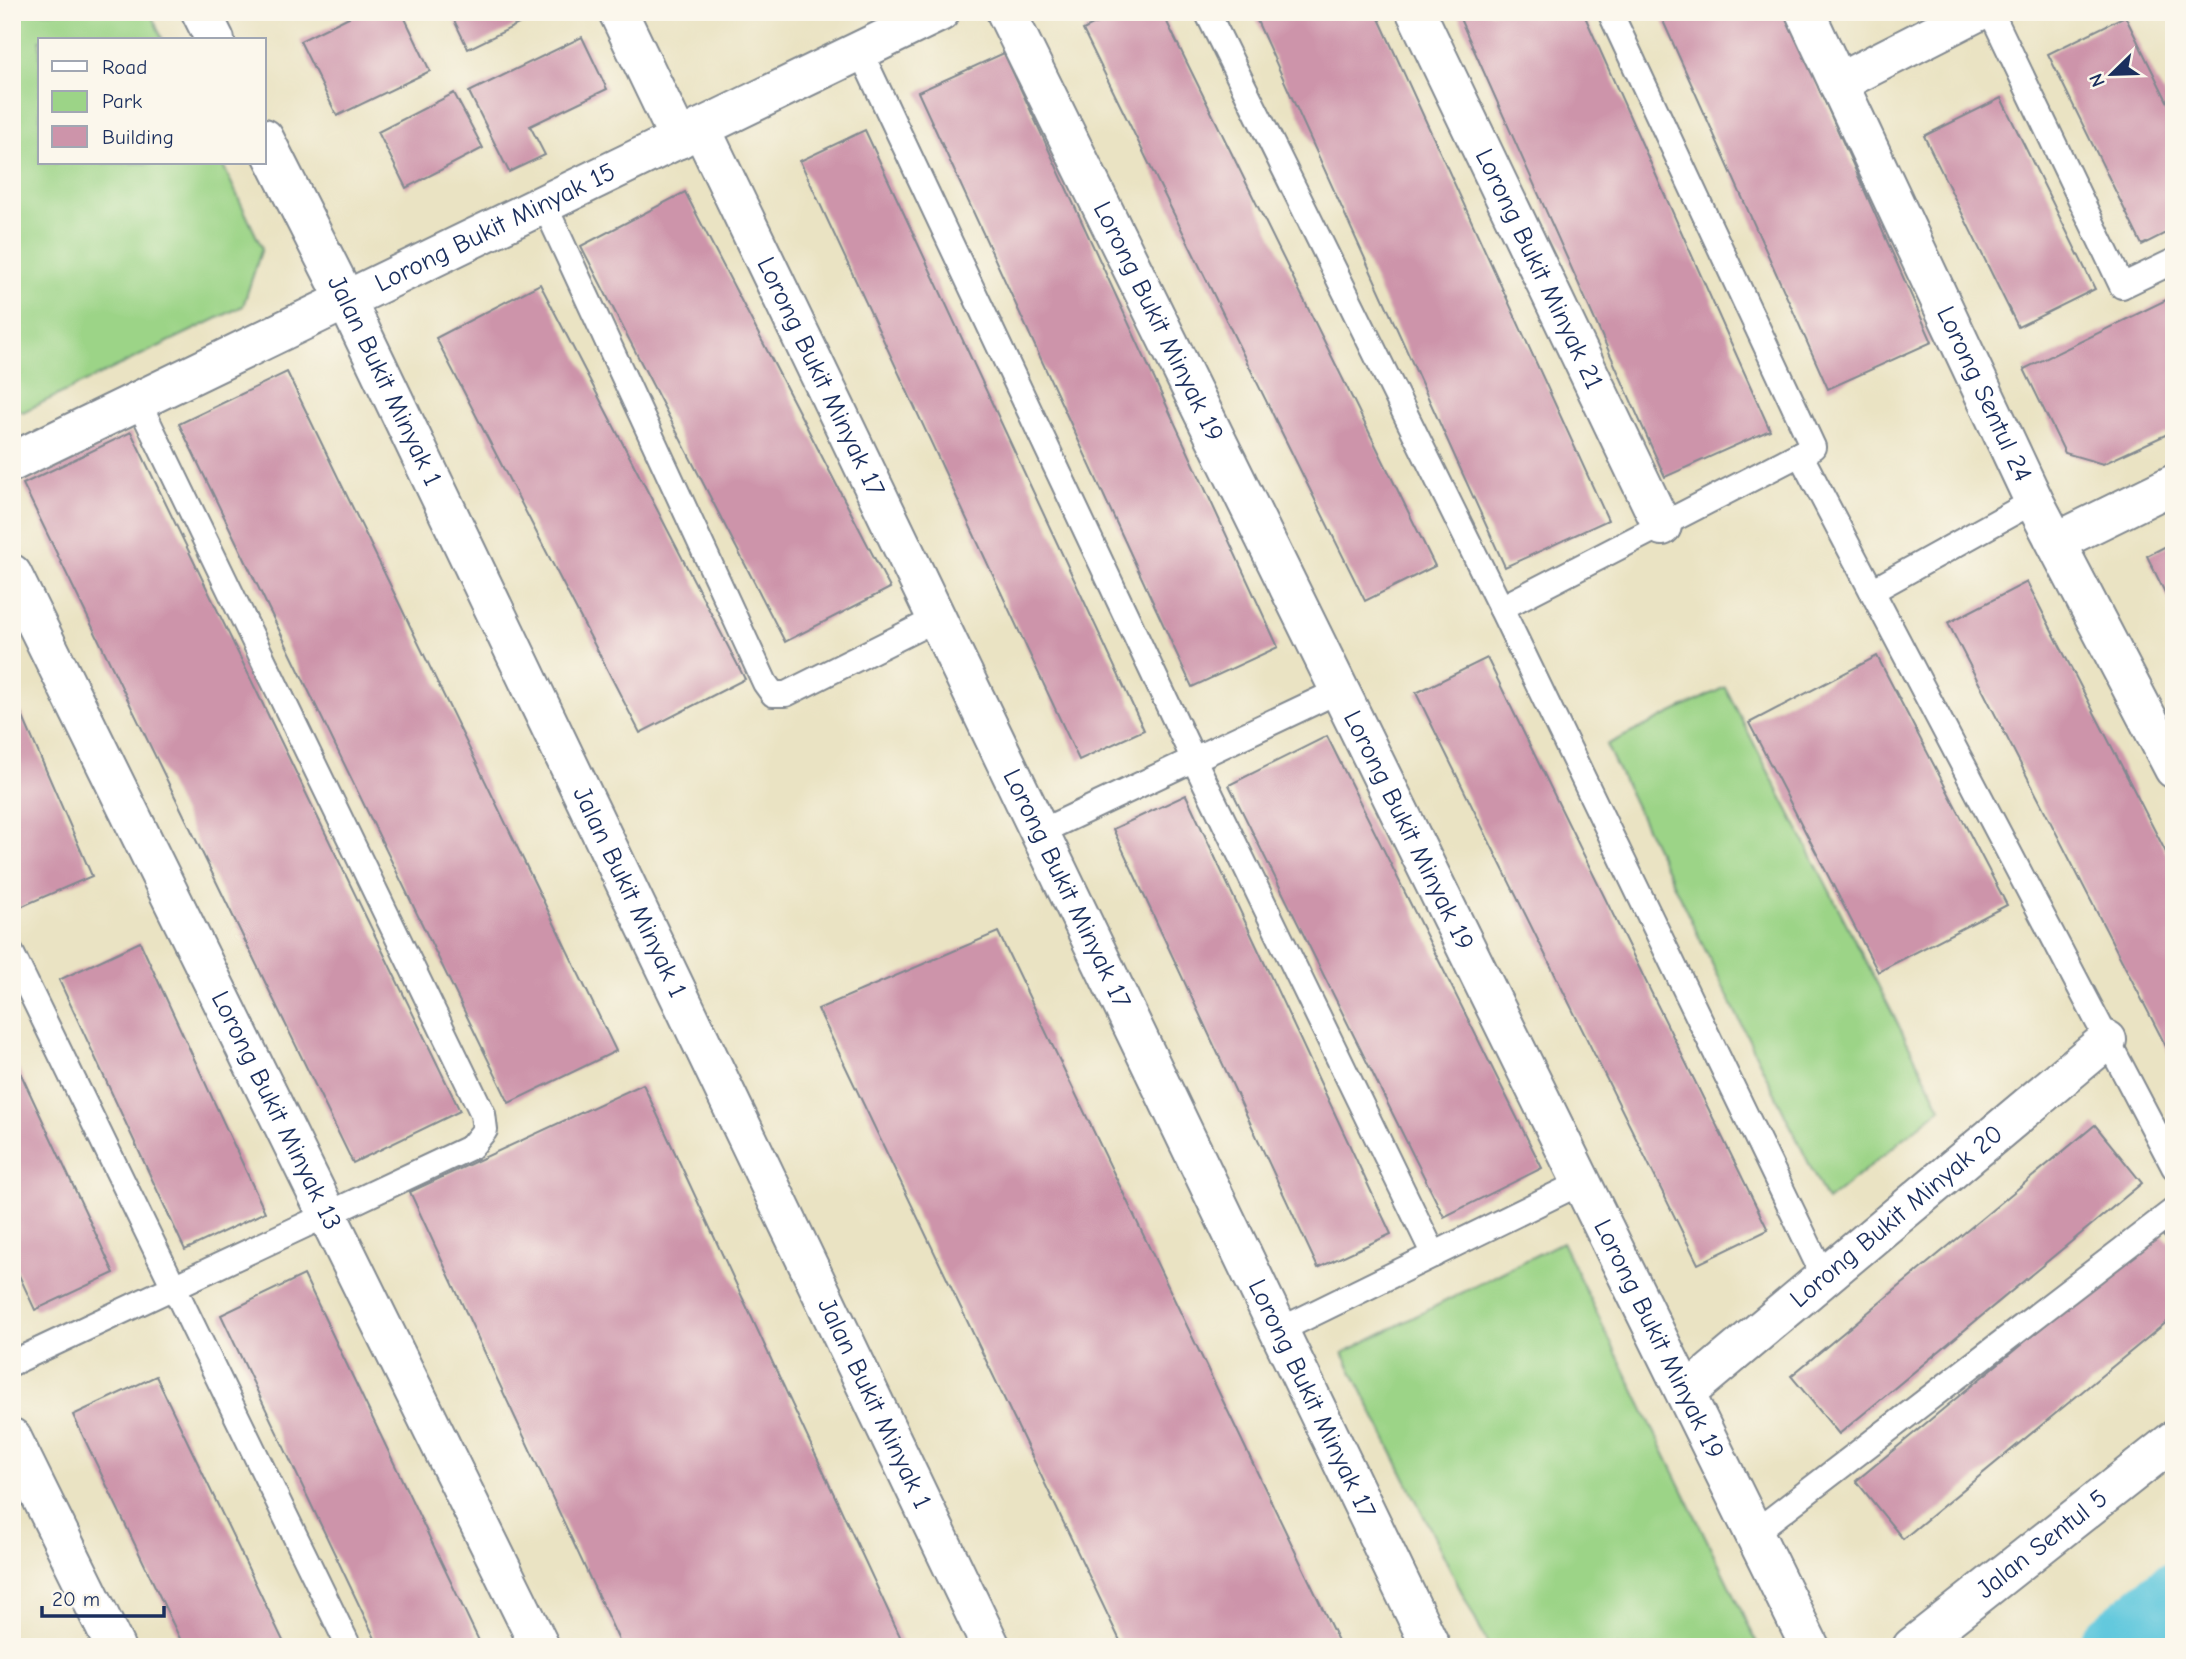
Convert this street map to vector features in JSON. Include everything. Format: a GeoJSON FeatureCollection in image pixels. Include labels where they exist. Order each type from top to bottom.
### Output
{"type":"FeatureCollection","features":[{"type":"Feature","properties":{"kind":"street"},"geometry":{"type":"LineString","coordinates":[[201,12],[214,38]]}},
{"type":"Feature","properties":{"kind":"street","name":"Lorong Bukit Minyak 17"},"geometry":{"type":"LineString","coordinates":[[618,12],[690,134],[938,618],[1431,1647]]}},
{"type":"Feature","properties":{"kind":"street","name":"Lorong Bukit Minyak 15"},"geometry":{"type":"LineString","coordinates":[[12,462],[940,12]]}},
{"type":"Feature","properties":{"kind":"street","name":"Lorong Bukit Minyak 19"},"geometry":{"type":"LineString","coordinates":[[1006,12],[1811,1647]]}},
{"type":"Feature","properties":{"kind":"street","name":"Lorong Bukit Minyak 21"},"geometry":{"type":"LineString","coordinates":[[1416,12],[1661,526]]}},
{"type":"Feature","properties":{"kind":"street","name":"Lorong Sentul 24"},"geometry":{"type":"LineString","coordinates":[[1805,12],[2034,501],[2174,769]]}},
{"type":"Feature","properties":{"kind":"street"},"geometry":{"type":"LineString","coordinates":[[1838,83],[1977,12]]}},
{"type":"Feature","properties":{"kind":"street","name":"Jalan Bukit Minyak 1"},"geometry":{"type":"LineString","coordinates":[[266,142],[346,300],[991,1647]]}},
{"type":"Feature","properties":{"kind":"street"},"geometry":{"type":"LineString","coordinates":[[2056,542],[2174,484]]}},
{"type":"Feature","properties":{"kind":"street","name":"Lorong Bukit Minyak 13"},"geometry":{"type":"LineString","coordinates":[[12,574],[540,1647]]}},
{"type":"Feature","properties":{"kind":"street","name":"Lorong Bukit Minyak 20"},"geometry":{"type":"LineString","coordinates":[[1686,1393],[2107,1040]]}},
{"type":"Feature","properties":{"kind":"street"},"geometry":{"type":"LineString","coordinates":[[12,1438],[115,1647]]}},
{"type":"Feature","properties":{"kind":"street","name":"Jalan Sentul 5"},"geometry":{"type":"LineString","coordinates":[[1912,1647],[2174,1440]]}},
{"type":"Feature","properties":{"kind":"lane"},"geometry":{"type":"LineString","coordinates":[[1207,12],[1501,608],[1824,1278]]}},
{"type":"Feature","properties":{"kind":"lane"},"geometry":{"type":"LineString","coordinates":[[1501,608],[1813,447],[1611,12]]}},
{"type":"Feature","properties":{"kind":"lane"},"geometry":{"type":"LineString","coordinates":[[1991,12],[2122,286],[2174,261]]}},
{"type":"Feature","properties":{"kind":"lane"},"geometry":{"type":"LineString","coordinates":[[860,51],[1194,760],[1434,1255]]}},
{"type":"Feature","properties":{"kind":"lane"},"geometry":{"type":"LineString","coordinates":[[544,204],[765,683],[773,694],[786,694],[938,618]]}},
{"type":"Feature","properties":{"kind":"lane"},"geometry":{"type":"LineString","coordinates":[[12,1363],[471,1147],[485,1130],[483,1115],[138,401]]}},
{"type":"Feature","properties":{"kind":"lane"},"geometry":{"type":"LineString","coordinates":[[1800,454],[2174,1167]]}},
{"type":"Feature","properties":{"kind":"lane"},"geometry":{"type":"LineString","coordinates":[[1871,591],[2034,501]]}},
{"type":"Feature","properties":{"kind":"lane"},"geometry":{"type":"LineString","coordinates":[[1041,832],[1340,690]]}},
{"type":"Feature","properties":{"kind":"lane"},"geometry":{"type":"LineString","coordinates":[[12,954],[18,980],[174,1287],[349,1647]]}},
{"type":"Feature","properties":{"kind":"lane"},"geometry":{"type":"LineString","coordinates":[[1280,1330],[1582,1182]]}},
{"type":"Feature","properties":{"kind":"lane"},"geometry":{"type":"LineString","coordinates":[[1754,1533],[2174,1210]]}},
{"type":"Feature","properties":{"kind":"green space"},"geometry":{"type":"Polygon","coordinates":[[[12,12],[150,12],[162,38],[38,38],[38,164],[222,164],[262,248],[243,306],[23,412],[12,406],[12,12]]]}},
{"type":"Feature","properties":{"kind":"green space"},"geometry":{"type":"Polygon","coordinates":[[[1725,687],[1941,1108],[1827,1201],[1606,745],[1725,687]]]}},
{"type":"Feature","properties":{"kind":"green space"},"geometry":{"type":"Polygon","coordinates":[[[1562,1242],[1759,1647],[1489,1647],[1343,1353],[1562,1242]]]}},
{"type":"Feature","properties":{"kind":"building"},"geometry":{"type":"Polygon","coordinates":[[[359,12],[402,12],[430,71],[337,116],[300,41],[359,12]]]}},
{"type":"Feature","properties":{"kind":"building"},"geometry":{"type":"Polygon","coordinates":[[[450,12],[543,12],[468,49],[450,12]]]}},
{"type":"Feature","properties":{"kind":"building"},"geometry":{"type":"Polygon","coordinates":[[[1119,12],[1162,12],[1435,566],[1365,601],[1083,30],[1119,12]]]}},
{"type":"Feature","properties":{"kind":"building"},"geometry":{"type":"Polygon","coordinates":[[[1253,12],[1376,12],[1608,520],[1505,567],[1253,12]]]}},
{"type":"Feature","properties":{"kind":"building"},"geometry":{"type":"Polygon","coordinates":[[[1457,12],[1583,12],[1770,430],[1665,477],[1457,12]]]}},
{"type":"Feature","properties":{"kind":"building"},"geometry":{"type":"Polygon","coordinates":[[[1659,12],[1785,12],[1932,342],[1828,389],[1659,12]]]}},
{"type":"Feature","properties":{"kind":"building"},"geometry":{"type":"Polygon","coordinates":[[[2125,16],[2174,115],[2174,229],[2142,245],[2048,54],[2125,16]]]}},
{"type":"Feature","properties":{"kind":"building"},"geometry":{"type":"Polygon","coordinates":[[[582,37],[607,89],[530,126],[545,155],[509,172],[469,92],[582,37]]]}},
{"type":"Feature","properties":{"kind":"building"},"geometry":{"type":"Polygon","coordinates":[[[1004,53],[1278,647],[1192,687],[918,92],[1004,53]]]}},
{"type":"Feature","properties":{"kind":"building"},"geometry":{"type":"Polygon","coordinates":[[[454,93],[483,148],[406,188],[378,132],[454,93]]]}},
{"type":"Feature","properties":{"kind":"building"},"geometry":{"type":"Polygon","coordinates":[[[2001,98],[2095,289],[2018,327],[1924,136],[2001,98]]]}},
{"type":"Feature","properties":{"kind":"building"},"geometry":{"type":"Polygon","coordinates":[[[865,130],[1144,730],[1079,760],[800,161],[865,130]]]}},
{"type":"Feature","properties":{"kind":"building"},"geometry":{"type":"Polygon","coordinates":[[[685,192],[890,588],[785,642],[581,246],[685,192]]]}},
{"type":"Feature","properties":{"kind":"building"},"geometry":{"type":"Polygon","coordinates":[[[540,284],[745,679],[640,733],[436,338],[540,284]]]}},
{"type":"Feature","properties":{"kind":"building"},"geometry":{"type":"Polygon","coordinates":[[[2174,296],[2174,431],[2103,464],[2065,453],[2024,369],[2174,296]]]}},
{"type":"Feature","properties":{"kind":"building"},"geometry":{"type":"Polygon","coordinates":[[[287,372],[616,1051],[509,1103],[179,424],[287,372]]]}},
{"type":"Feature","properties":{"kind":"building"},"geometry":{"type":"Polygon","coordinates":[[[131,432],[460,1111],[353,1163],[23,484],[131,432]]]}},
{"type":"Feature","properties":{"kind":"building"},"geometry":{"type":"Polygon","coordinates":[[[2174,542],[2174,611],[2147,556],[2174,542]]]}},
{"type":"Feature","properties":{"kind":"building"},"geometry":{"type":"Polygon","coordinates":[[[2027,582],[2174,868],[2174,1062],[1948,623],[2027,582]]]}},
{"type":"Feature","properties":{"kind":"building"},"geometry":{"type":"Polygon","coordinates":[[[1877,656],[2007,905],[1878,972],[1749,723],[1877,656]]]}},
{"type":"Feature","properties":{"kind":"building"},"geometry":{"type":"Polygon","coordinates":[[[1487,658],[1768,1230],[1698,1264],[1416,693],[1487,658]]]}},
{"type":"Feature","properties":{"kind":"building"},"geometry":{"type":"Polygon","coordinates":[[[12,692],[92,876],[18,908],[12,895],[12,692]]]}},
{"type":"Feature","properties":{"kind":"building"},"geometry":{"type":"Polygon","coordinates":[[[1327,736],[1542,1168],[1444,1217],[1229,785],[1327,736]]]}},
{"type":"Feature","properties":{"kind":"building"},"geometry":{"type":"Polygon","coordinates":[[[1186,795],[1391,1234],[1318,1268],[1113,829],[1186,795]]]}},
{"type":"Feature","properties":{"kind":"building"},"geometry":{"type":"Polygon","coordinates":[[[998,932],[1341,1647],[1123,1647],[818,1009],[998,932]]]}},
{"type":"Feature","properties":{"kind":"building"},"geometry":{"type":"Polygon","coordinates":[[[140,942],[265,1212],[185,1250],[59,980],[140,942]]]}},
{"type":"Feature","properties":{"kind":"building"},"geometry":{"type":"Polygon","coordinates":[[[12,1055],[114,1273],[35,1310],[12,1260],[12,1055]]]}},
{"type":"Feature","properties":{"kind":"building"},"geometry":{"type":"Polygon","coordinates":[[[643,1084],[905,1647],[622,1647],[410,1192],[643,1084]]]}},
{"type":"Feature","properties":{"kind":"building"},"geometry":{"type":"Polygon","coordinates":[[[2095,1125],[2142,1183],[1839,1434],[1791,1376],[2095,1125]]]}},
{"type":"Feature","properties":{"kind":"building"},"geometry":{"type":"Polygon","coordinates":[[[2159,1231],[2174,1248],[2174,1316],[1903,1539],[1856,1481],[2159,1231]]]}},
{"type":"Feature","properties":{"kind":"building"},"geometry":{"type":"Polygon","coordinates":[[[304,1275],[482,1647],[379,1647],[221,1315],[304,1275]]]}},
{"type":"Feature","properties":{"kind":"building"},"geometry":{"type":"Polygon","coordinates":[[[156,1376],[286,1647],[184,1647],[73,1415],[156,1376]]]}},
{"type":"Feature","properties":{"kind":"waterway"},"geometry":{"type":"LineString","coordinates":[[2116,1647],[2174,1600]]}}]}
